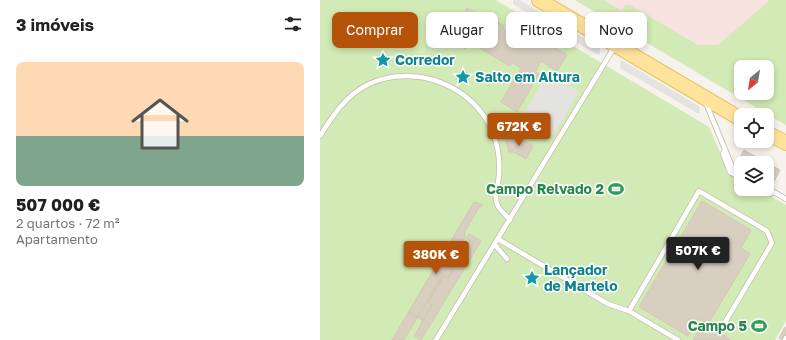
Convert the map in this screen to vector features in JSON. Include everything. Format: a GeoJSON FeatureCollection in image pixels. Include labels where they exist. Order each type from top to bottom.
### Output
{"type":"FeatureCollection","features":[{"type":"Feature","properties":{"kind":"main road"},"geometry":{"type":"LineString","coordinates":[[539,0],[585,26]]}},
{"type":"Feature","properties":{"kind":"main road"},"geometry":{"type":"LineString","coordinates":[[623,48],[734,115]]}},
{"type":"Feature","properties":{"kind":"main road"},"geometry":{"type":"LineString","coordinates":[[774,137],[786,143]]}},
{"type":"Feature","properties":{"kind":"lane"},"geometry":{"type":"LineString","coordinates":[[436,340],[614,48]]}},
{"type":"Feature","properties":{"kind":"lane"},"geometry":{"type":"LineString","coordinates":[[320,136],[334,113],[350,96],[369,84],[391,77],[413,76],[434,79],[453,87],[469,99],[483,114],[493,132],[499,153],[499,168],[495,196],[497,206],[510,220]]}},
{"type":"Feature","properties":{"kind":"lane"},"geometry":{"type":"LineString","coordinates":[[703,97],[734,170]]}},
{"type":"Feature","properties":{"kind":"lane"},"geometry":{"type":"LineString","coordinates":[[725,150],[723,154],[730,172],[734,174]]}},
{"type":"Feature","properties":{"kind":"lane"},"geometry":{"type":"LineString","coordinates":[[629,311],[700,191],[767,231],[772,243],[721,329]]}},
{"type":"Feature","properties":{"kind":"lane"},"geometry":{"type":"LineString","coordinates":[[774,192],[786,199]]}},
{"type":"Feature","properties":{"kind":"lane"},"geometry":{"type":"LineString","coordinates":[[498,239],[608,304],[629,311],[678,340]]}},
{"type":"Feature","properties":{"kind":"lane"},"geometry":{"type":"LineString","coordinates":[[495,245],[506,259]]}},
{"type":"Feature","properties":{"kind":"shaded area"},"geometry":{"type":"Polygon","coordinates":[[[513,0],[520,0],[540,12],[526,12],[513,4],[513,0]]]}},
{"type":"Feature","properties":{"kind":"shaded area"},"geometry":{"type":"Polygon","coordinates":[[[575,0],[786,0],[786,125],[774,118],[774,108],[756,108],[743,100],[774,100],[774,60],[734,60],[734,95],[647,43],[647,12],[595,12],[575,0]]]}},
{"type":"Feature","properties":{"kind":"shaded area"},"geometry":{"type":"Polygon","coordinates":[[[577,34],[585,39],[585,47],[577,43],[577,34]]]}},
{"type":"Feature","properties":{"kind":"shaded area"},"geometry":{"type":"Polygon","coordinates":[[[586,48],[600,48],[600,54],[596,54],[586,48]]]}},
{"type":"Feature","properties":{"kind":"shaded area"},"geometry":{"type":"Polygon","coordinates":[[[621,60],[699,106],[700,113],[697,113],[620,68],[621,60]]]}},
{"type":"Feature","properties":{"kind":"shaded area"},"geometry":{"type":"Polygon","coordinates":[[[548,73],[579,91],[554,135],[522,116],[548,73]]]}},
{"type":"Feature","properties":{"kind":"green space"},"geometry":{"type":"Polygon","coordinates":[[[320,0],[496,0],[516,12],[506,12],[506,48],[577,48],[709,127],[729,173],[734,176],[734,196],[770,196],[786,205],[786,321],[775,340],[320,340],[320,0]]]}},
{"type":"Feature","properties":{"kind":"green space"},"geometry":{"type":"Polygon","coordinates":[[[575,0],[604,0],[622,11],[625,5],[630,5],[642,12],[595,12],[575,0]]]}},
{"type":"Feature","properties":{"kind":"green space"},"geometry":{"type":"Polygon","coordinates":[[[768,0],[786,0],[786,125],[774,118],[774,108],[757,108],[744,100],[774,100],[774,60],[734,60],[734,94],[647,43],[647,15],[698,45],[718,45],[768,2],[768,0]]]}},
{"type":"Feature","properties":{"kind":"building"},"geometry":{"type":"Polygon","coordinates":[[[467,8],[474,12],[465,12],[467,8]]]}},
{"type":"Feature","properties":{"kind":"building"},"geometry":{"type":"Polygon","coordinates":[[[498,23],[504,26],[503,29],[506,31],[506,48],[555,48],[567,55],[557,71],[541,61],[535,72],[539,74],[517,112],[501,102],[521,68],[512,63],[510,66],[479,48],[498,48],[498,23]]]}},
{"type":"Feature","properties":{"kind":"building"},"geometry":{"type":"Polygon","coordinates":[[[505,138],[517,138],[533,146],[526,159],[514,152],[509,152],[505,138]]]}},
{"type":"Feature","properties":{"kind":"building"},"geometry":{"type":"Polygon","coordinates":[[[744,150],[755,156],[741,156],[744,150]]]}},
{"type":"Feature","properties":{"kind":"building"},"geometry":{"type":"Polygon","coordinates":[[[774,167],[780,170],[774,181],[774,167]]]}},
{"type":"Feature","properties":{"kind":"building"},"geometry":{"type":"Polygon","coordinates":[[[702,201],[751,230],[741,248],[750,254],[708,324],[698,319],[688,336],[639,307],[702,201]]]}},
{"type":"Feature","properties":{"kind":"building"},"geometry":{"type":"Polygon","coordinates":[[[474,202],[483,205],[482,207],[480,206],[464,233],[466,235],[404,340],[392,340],[474,202]]]}},
{"type":"Feature","properties":{"kind":"building"},"geometry":{"type":"Polygon","coordinates":[[[469,234],[481,241],[421,340],[414,336],[432,305],[428,303],[444,275],[448,278],[470,240],[466,238],[469,234]]]}},
{"type":"Feature","properties":{"kind":"building"},"geometry":{"type":"Polygon","coordinates":[[[443,254],[457,263],[448,278],[444,275],[428,303],[432,305],[423,321],[409,312],[443,254]]]}},
{"type":"Feature","properties":{"kind":"building"},"geometry":{"type":"Polygon","coordinates":[[[703,323],[731,340],[693,340],[703,323]]]}},
{"type":"Feature","properties":{"kind":"building"},"geometry":{"type":"Polygon","coordinates":[[[785,327],[786,340],[783,340],[779,338],[785,327]]]}},
{"type":"Feature","properties":{"kind":"place","name":"Corredor"},"geometry":{"type":"Point","coordinates":[383,60]}},
{"type":"Feature","properties":{"kind":"place","name":"Salto em Altura"},"geometry":{"type":"Point","coordinates":[463,77]}},
{"type":"Feature","properties":{"kind":"place","name":"Campo Relvado 2"},"geometry":{"type":"Point","coordinates":[616,189]}},
{"type":"Feature","properties":{"kind":"place","name":"Lançador de Martelo"},"geometry":{"type":"Point","coordinates":[532,278]}},
{"type":"Feature","properties":{"kind":"place","name":"Campo 5"},"geometry":{"type":"Point","coordinates":[759,326]}}]}
